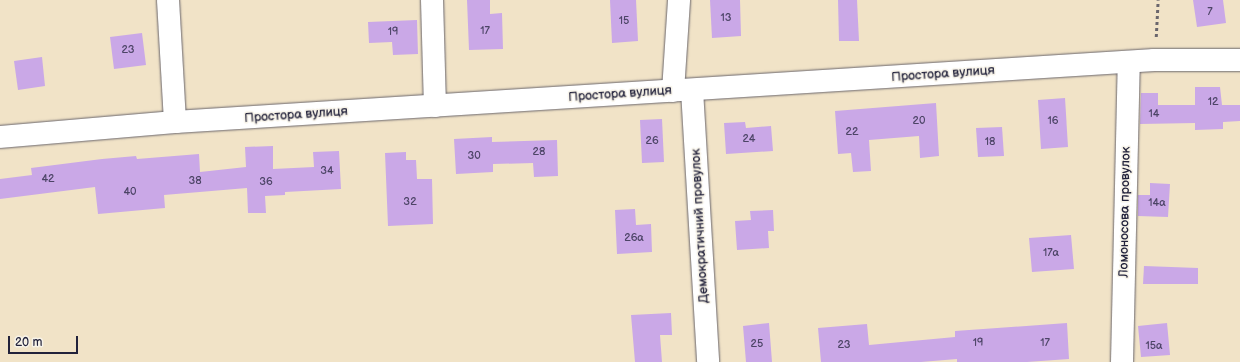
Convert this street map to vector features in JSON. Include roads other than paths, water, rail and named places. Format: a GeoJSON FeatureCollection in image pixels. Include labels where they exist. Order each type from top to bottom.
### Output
{"type":"FeatureCollection","features":[{"type":"Feature","properties":{"kind":"street"},"geometry":{"type":"LineString","coordinates":[[168,0],[175,122]]}},
{"type":"Feature","properties":{"kind":"street"},"geometry":{"type":"LineString","coordinates":[[432,0],[435,106]]}},
{"type":"Feature","properties":{"kind":"street","name":"Демократичний провулок"},"geometry":{"type":"LineString","coordinates":[[679,0],[683,91],[708,362]]}},
{"type":"Feature","properties":{"kind":"street","name":"Простора вулиця"},"geometry":{"type":"LineString","coordinates":[[0,137],[175,122],[1154,60],[1240,60]]}},
{"type":"Feature","properties":{"kind":"street","name":"Ломоносова провулок"},"geometry":{"type":"LineString","coordinates":[[1122,362],[1129,62]]}}]}
